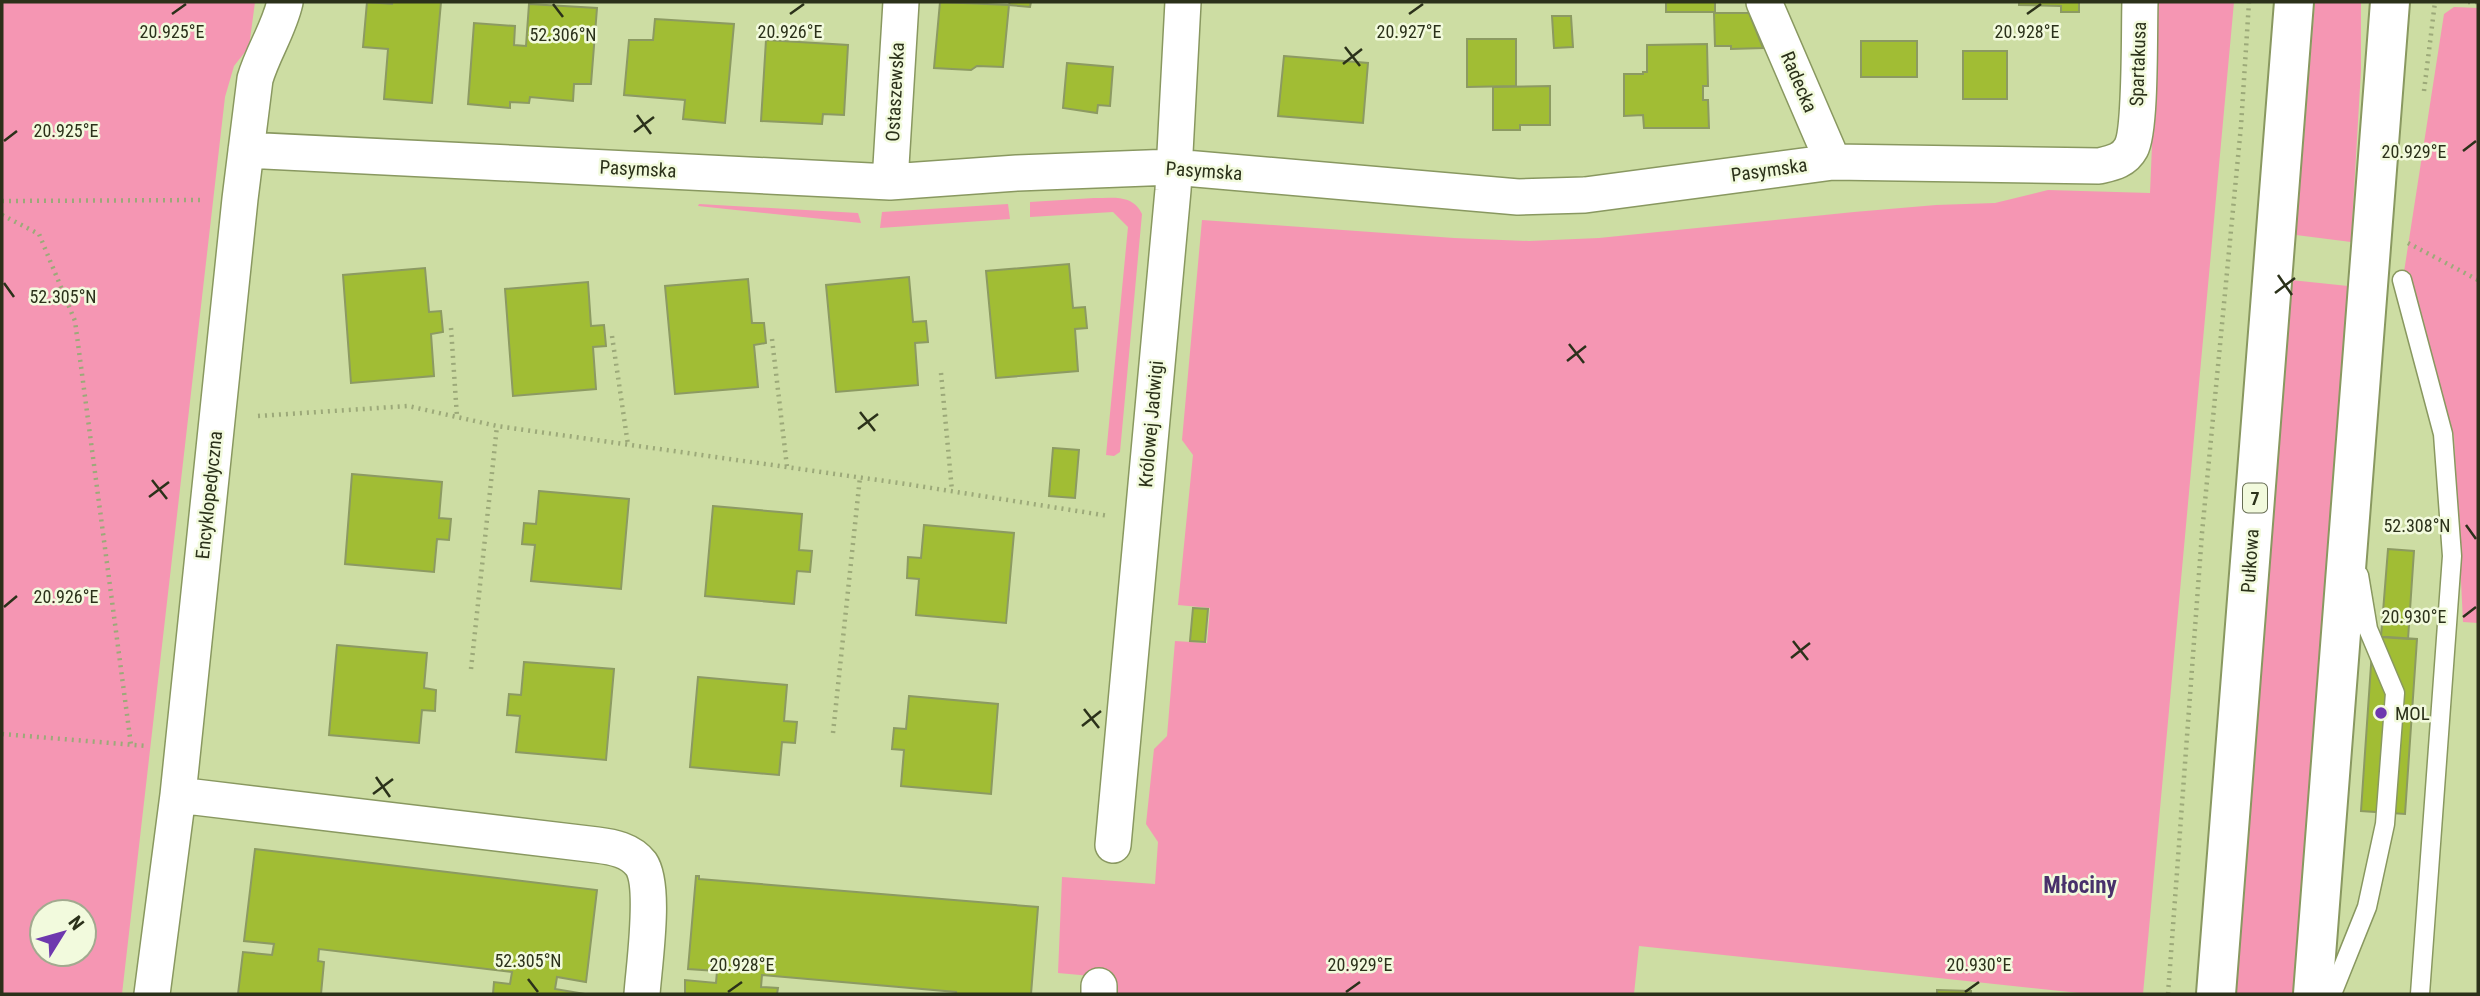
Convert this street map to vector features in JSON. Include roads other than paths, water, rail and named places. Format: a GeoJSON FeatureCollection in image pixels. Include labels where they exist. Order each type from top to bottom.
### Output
{"type":"FeatureCollection","features":[{"type":"Feature","properties":{"kind":"highway","name":"Pułkowa"},"geometry":{"type":"LineString","coordinates":[[2216,994],[2294,2]]}},
{"type":"Feature","properties":{"kind":"highway"},"geometry":{"type":"LineString","coordinates":[[2313,994],[2390,2]]}},
{"type":"Feature","properties":{"kind":"street","name":"Encyklopedyczna"},"geometry":{"type":"LineString","coordinates":[[152,994],[178,795],[255,79],[285,2]]}},
{"type":"Feature","properties":{"kind":"street","name":"Ostaszewska"},"geometry":{"type":"LineString","coordinates":[[890,182],[901,2]]}},
{"type":"Feature","properties":{"kind":"street","name":"Królowej Jadwigi"},"geometry":{"type":"LineString","coordinates":[[1113,845],[1173,190],[1183,2]]}},
{"type":"Feature","properties":{"kind":"street","name":"Radecka"},"geometry":{"type":"LineString","coordinates":[[1764,2],[1833,162]]}},
{"type":"Feature","properties":{"kind":"street","name":"Spartakusa"},"geometry":{"type":"LineString","coordinates":[[2136,125],[2140,2]]}},
{"type":"Feature","properties":{"kind":"street","name":"Pasymska"},"geometry":{"type":"LineString","coordinates":[[246,150],[890,182],[1017,173],[1173,167],[1518,197],[1585,195],[1833,162],[2099,166],[2118,161],[2127,154],[2133,146],[2136,125]]}},
{"type":"Feature","properties":{"kind":"street"},"geometry":{"type":"LineString","coordinates":[[178,795],[621,850],[639,862],[647,878],[642,994]]}},
{"type":"Feature","properties":{"kind":"lane"},"geometry":{"type":"LineString","coordinates":[[2402,280],[2444,434],[2452,556],[2420,994]]}},
{"type":"Feature","properties":{"kind":"lane"},"geometry":{"type":"LineString","coordinates":[[2333,994],[2367,907],[2385,824],[2395,693],[2368,629],[2349,521]]}},
{"type":"Feature","properties":{"kind":"place","name":"MOL"},"geometry":{"type":"Point","coordinates":[2381,713]}},
{"type":"Feature","properties":{"kind":"district","name":"Młociny"},"geometry":{"type":"Point","coordinates":[2080,885]}}]}
